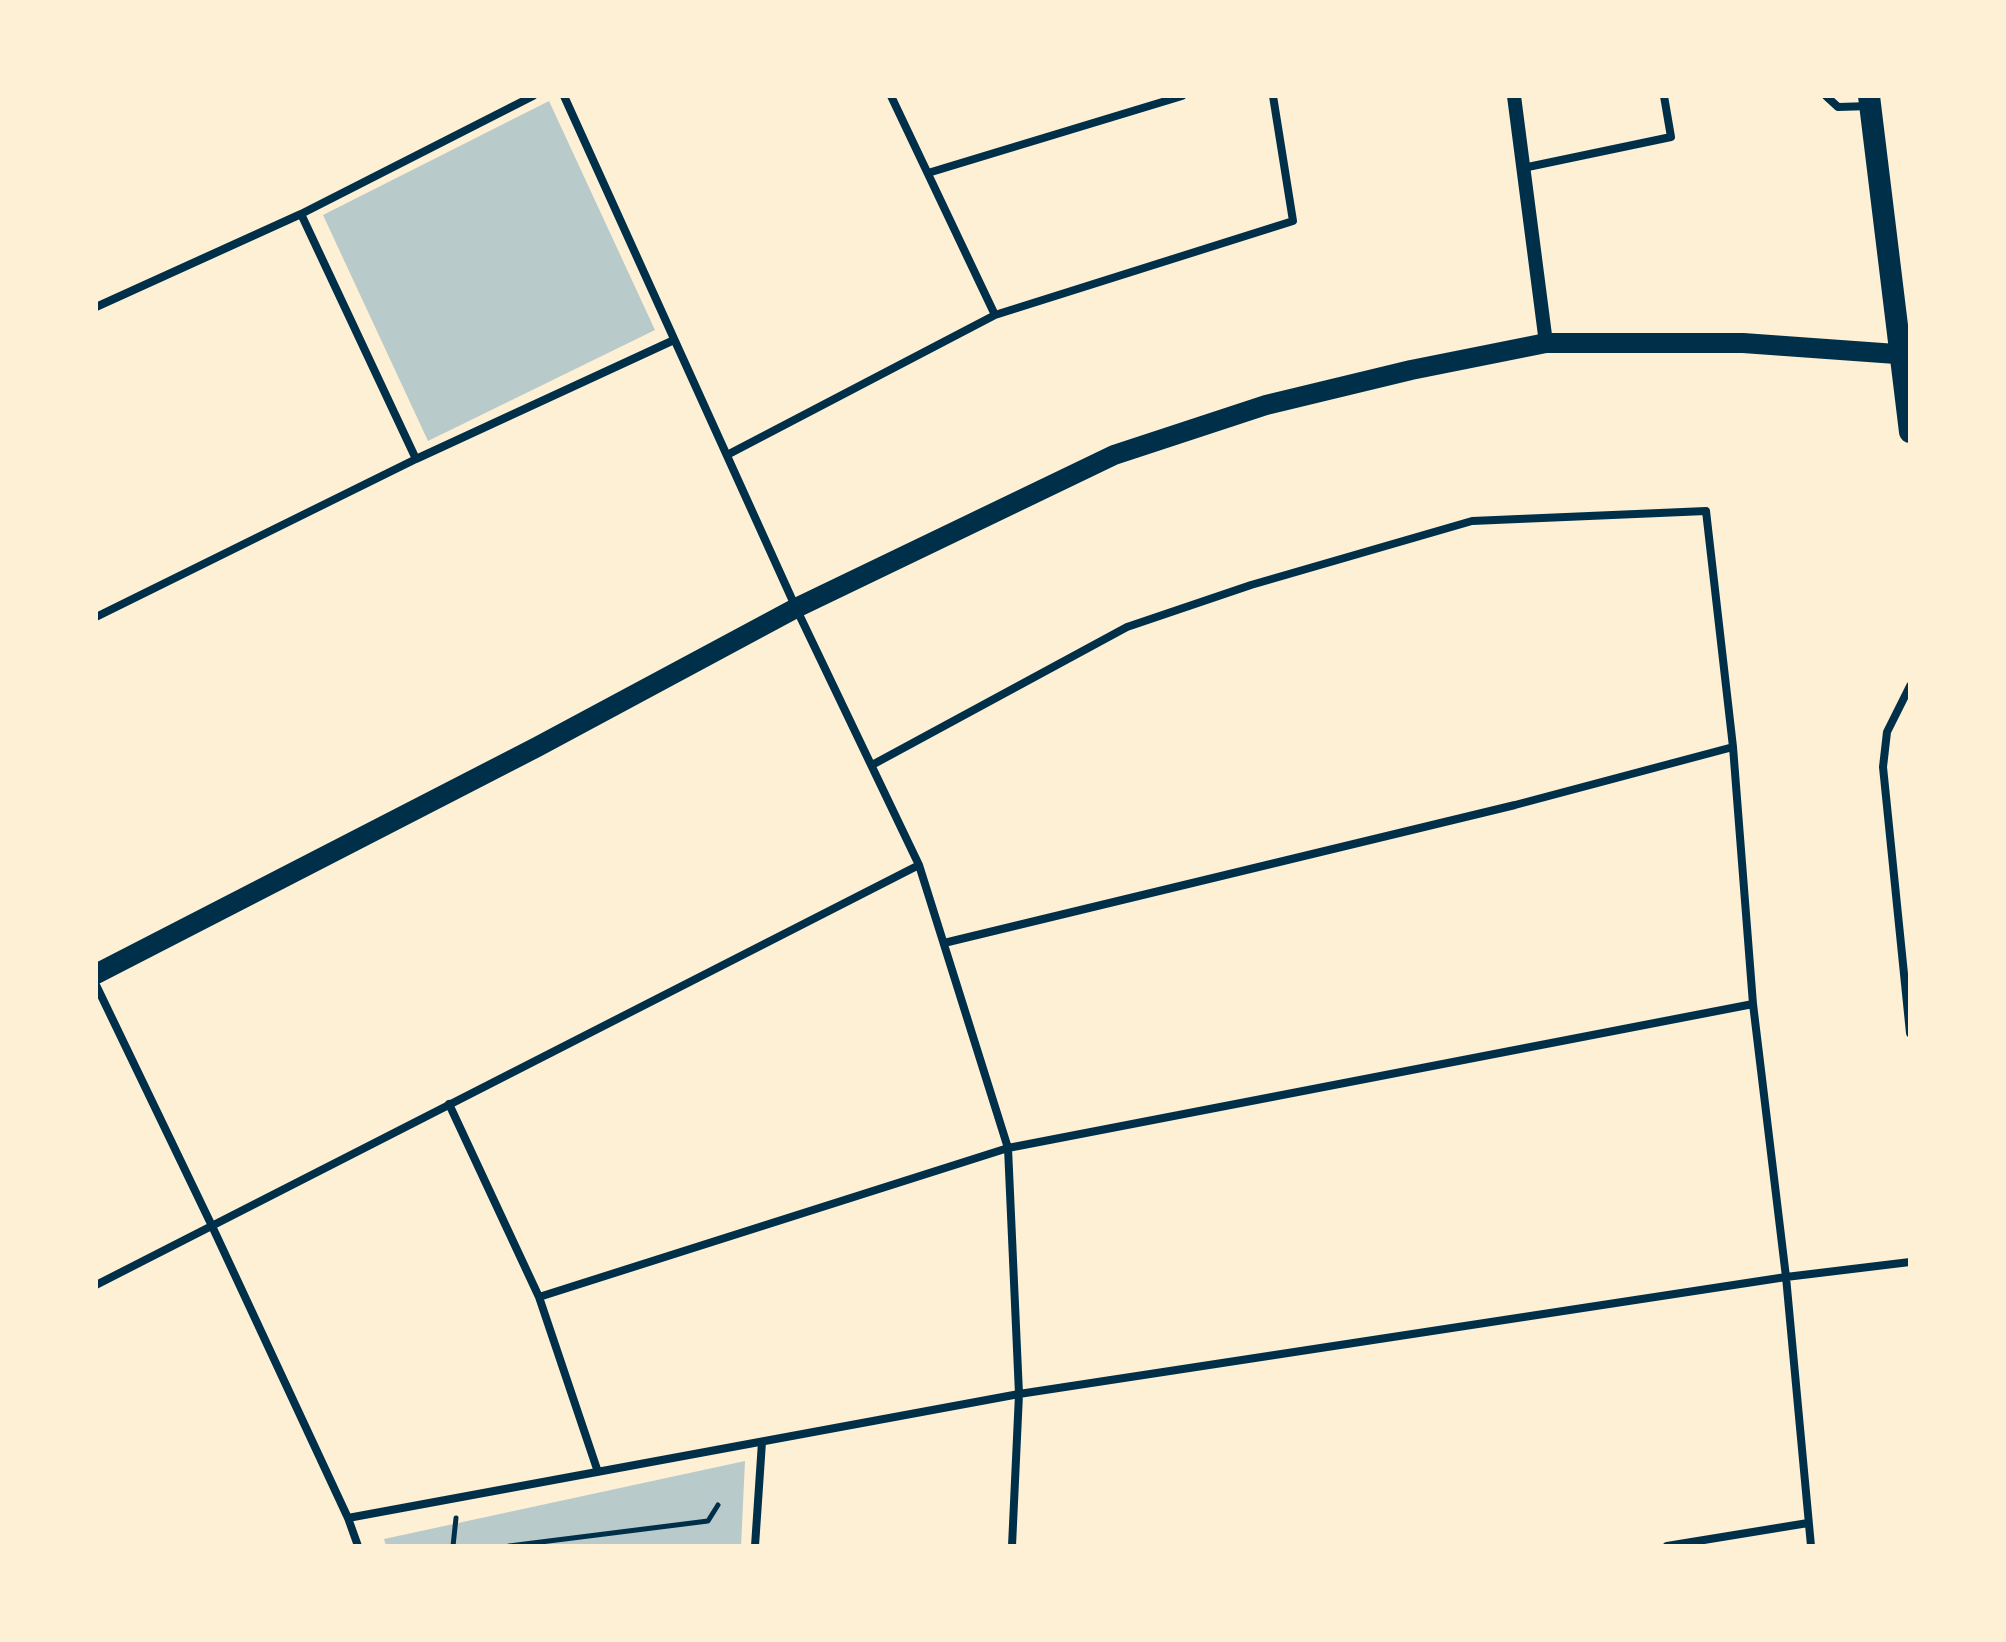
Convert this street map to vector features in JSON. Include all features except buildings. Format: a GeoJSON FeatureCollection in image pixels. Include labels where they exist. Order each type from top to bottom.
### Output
{"type":"FeatureCollection","features":[{"type":"Feature","properties":{"kind":"highway"},"geometry":{"type":"LineString","coordinates":[[1870,101],[1906,354],[1910,432]]}},
{"type":"Feature","properties":{"kind":"main road"},"geometry":{"type":"LineString","coordinates":[[96,974],[537,747],[796,608],[1114,455],[1266,405],[1411,370],[1546,343],[1743,343],[1906,354]]}},
{"type":"Feature","properties":{"kind":"street"},"geometry":{"type":"LineString","coordinates":[[96,307],[301,214],[533,96]]}},
{"type":"Feature","properties":{"kind":"street"},"geometry":{"type":"LineString","coordinates":[[564,96],[796,608],[919,865],[1008,1148],[1019,1394],[1012,1546]]}},
{"type":"Feature","properties":{"kind":"street"},"geometry":{"type":"LineString","coordinates":[[891,96],[995,315]]}},
{"type":"Feature","properties":{"kind":"street"},"geometry":{"type":"LineString","coordinates":[[928,173],[1182,96]]}},
{"type":"Feature","properties":{"kind":"street"},"geometry":{"type":"LineString","coordinates":[[727,455],[995,315],[1293,221],[1273,96]]}},
{"type":"Feature","properties":{"kind":"street"},"geometry":{"type":"LineString","coordinates":[[1514,96],[1546,343]]}},
{"type":"Feature","properties":{"kind":"street"},"geometry":{"type":"LineString","coordinates":[[1523,168],[1671,137],[1664,96]]}},
{"type":"Feature","properties":{"kind":"street"},"geometry":{"type":"LineString","coordinates":[[1826,96],[1838,107],[1870,101]]}},
{"type":"Feature","properties":{"kind":"street"},"geometry":{"type":"LineString","coordinates":[[301,214],[416,459]]}},
{"type":"Feature","properties":{"kind":"street"},"geometry":{"type":"LineString","coordinates":[[96,617],[416,459],[674,340]]}},
{"type":"Feature","properties":{"kind":"street"},"geometry":{"type":"LineString","coordinates":[[872,765],[1127,627],[1251,585],[1472,521],[1706,511],[1733,747],[1753,1004],[1786,1277],[1811,1546]]}},
{"type":"Feature","properties":{"kind":"street"},"geometry":{"type":"LineString","coordinates":[[1910,686],[1887,732],[1883,767],[1910,1033]]}},
{"type":"Feature","properties":{"kind":"street"},"geometry":{"type":"LineString","coordinates":[[944,943],[1515,805],[1733,747]]}},
{"type":"Feature","properties":{"kind":"street"},"geometry":{"type":"LineString","coordinates":[[96,1285],[919,865]]}},
{"type":"Feature","properties":{"kind":"street"},"geometry":{"type":"LineString","coordinates":[[96,985],[212,1226],[348,1518],[358,1546]]}},
{"type":"Feature","properties":{"kind":"street"},"geometry":{"type":"LineString","coordinates":[[539,1297],[1008,1148],[1753,1004]]}},
{"type":"Feature","properties":{"kind":"street"},"geometry":{"type":"LineString","coordinates":[[449,1104],[539,1297],[598,1472]]}},
{"type":"Feature","properties":{"kind":"street"},"geometry":{"type":"LineString","coordinates":[[348,1518],[1019,1394],[1786,1277],[1910,1262]]}},
{"type":"Feature","properties":{"kind":"street"},"geometry":{"type":"LineString","coordinates":[[755,1546],[762,1442]]}},
{"type":"Feature","properties":{"kind":"street"},"geometry":{"type":"LineString","coordinates":[[1667,1546],[1808,1523]]}},
{"type":"Feature","properties":{"kind":"path"},"geometry":{"type":"LineString","coordinates":[[509,1546],[708,1521],[718,1505]]}},
{"type":"Feature","properties":{"kind":"shaded area"},"geometry":{"type":"Polygon","coordinates":[[[549,101],[655,330],[428,441],[323,215],[549,101]]]}},
{"type":"Feature","properties":{"kind":"shaded area"},"geometry":{"type":"Polygon","coordinates":[[[745,1461],[741,1546],[386,1546],[384,1539],[745,1461]]]}}]}
